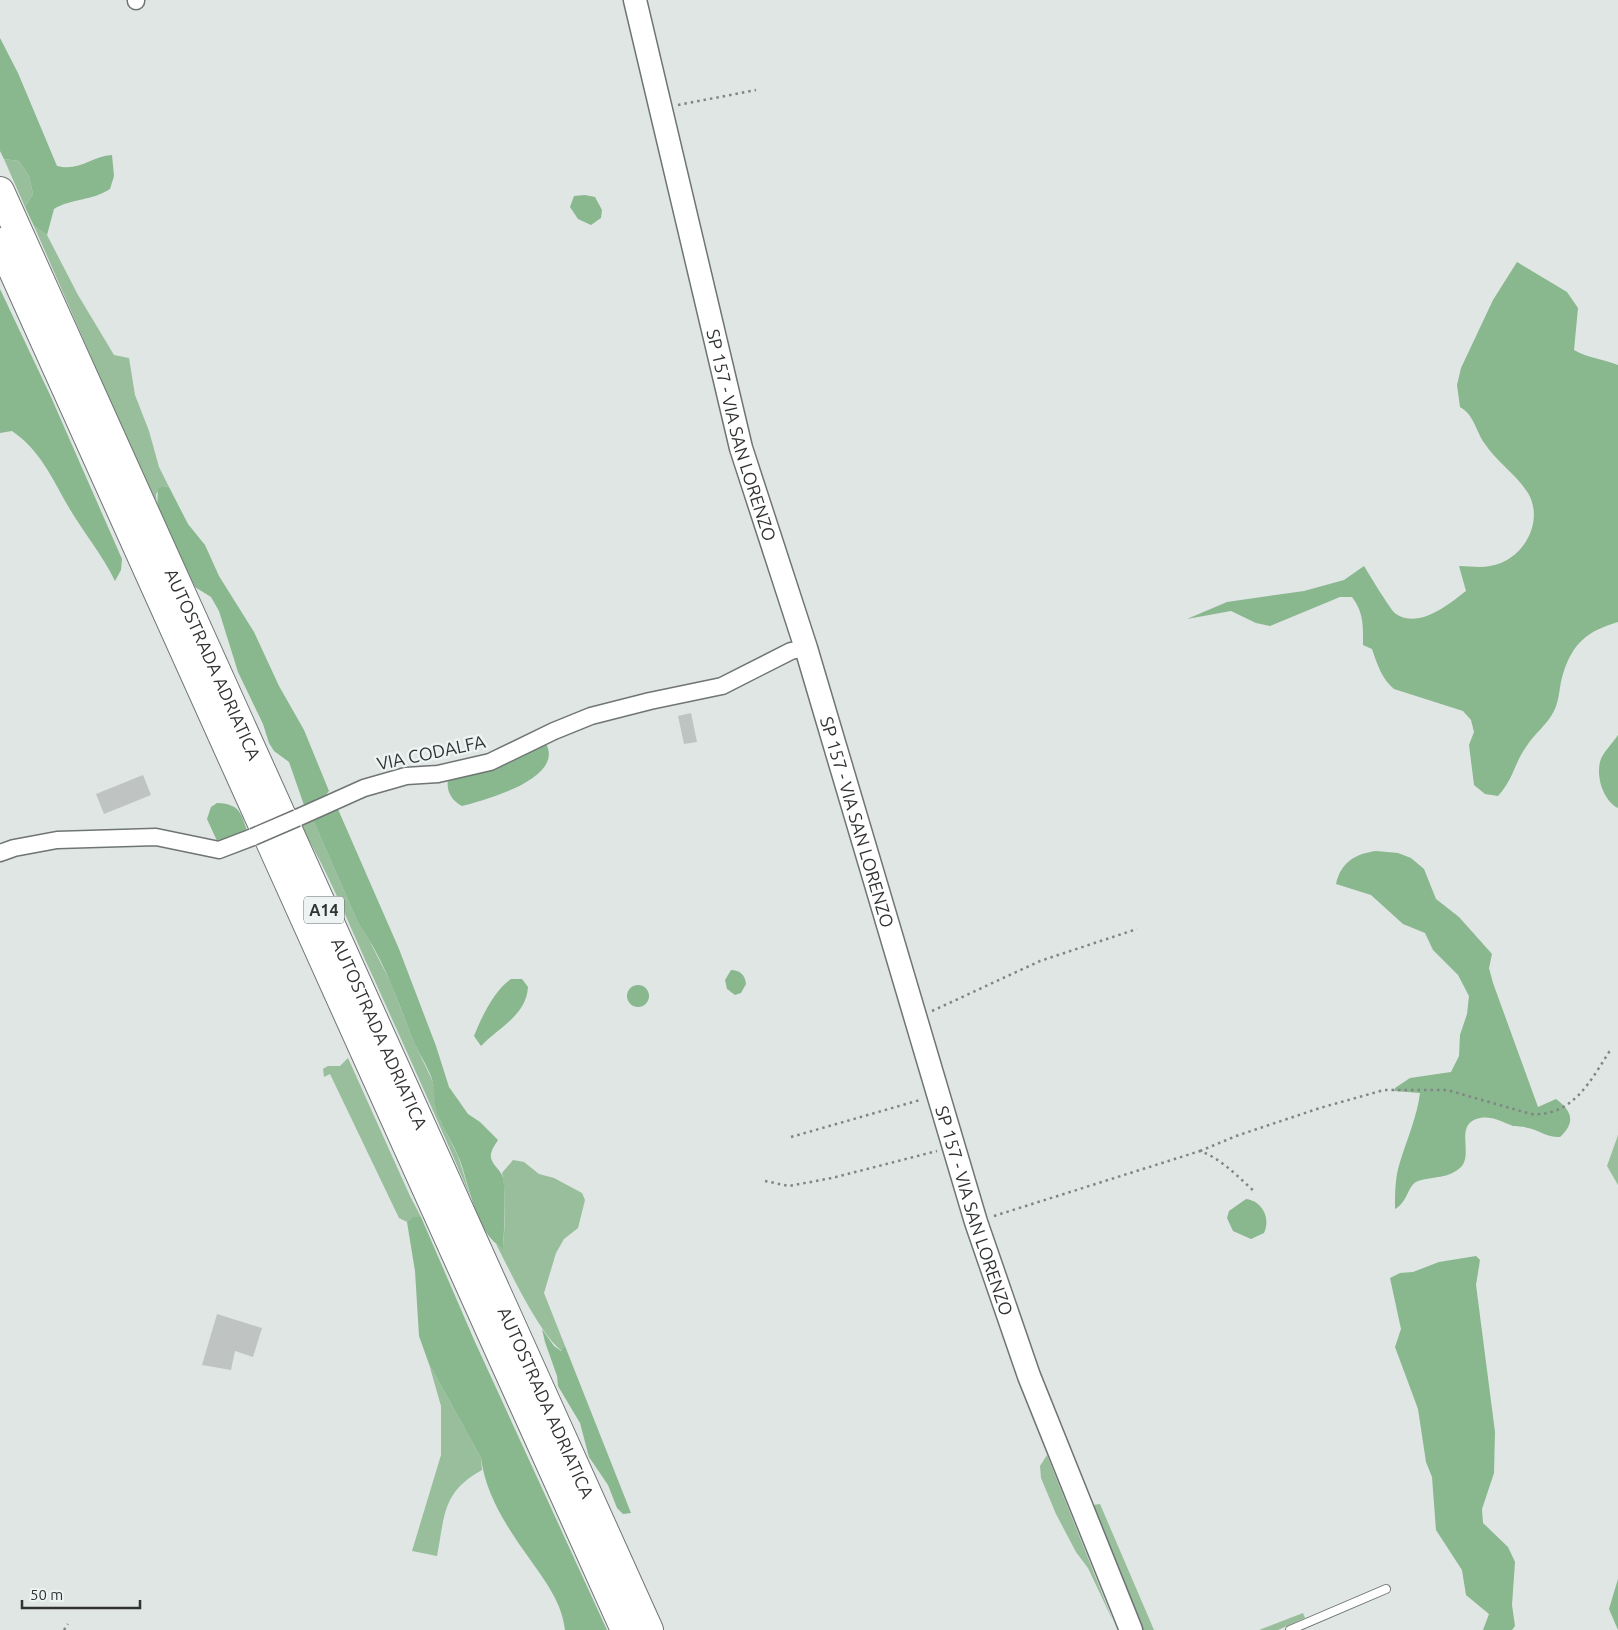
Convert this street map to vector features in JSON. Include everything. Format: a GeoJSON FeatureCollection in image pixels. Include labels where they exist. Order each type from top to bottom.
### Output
{"type":"FeatureCollection","features":[{"type":"Feature","properties":{"kind":"highway","name":"AUTOSTRADA ADRIATICA"},"geometry":{"type":"LineString","coordinates":[[0,191],[649,1630]]}},
{"type":"Feature","properties":{"kind":"highway","name":"AUTOSTRADA ADRIATICA"},"geometry":{"type":"LineString","coordinates":[[0,242],[625,1630]]}},
{"type":"Feature","properties":{"kind":"main road","name":"SP 157 - VIA SAN LORENZO"},"geometry":{"type":"LineString","coordinates":[[635,0],[662,108],[734,423],[806,648],[976,1222],[1029,1376],[1131,1630]]}},
{"type":"Feature","properties":{"kind":"street","name":"VIA CODALFA"},"geometry":{"type":"LineString","coordinates":[[0,853],[14,848],[57,840],[156,836],[219,850],[253,838],[364,788],[406,776],[438,774],[490,762],[554,731],[591,716],[722,686],[791,651],[806,648]]}},
{"type":"Feature","properties":{"kind":"lane"},"geometry":{"type":"LineString","coordinates":[[1290,1630],[1386,1589]]}},
{"type":"Feature","properties":{"kind":"path"},"geometry":{"type":"LineString","coordinates":[[662,108],[756,90]]}},
{"type":"Feature","properties":{"kind":"path"},"geometry":{"type":"LineString","coordinates":[[916,1018],[1040,961],[1136,929]]}},
{"type":"Feature","properties":{"kind":"path"},"geometry":{"type":"LineString","coordinates":[[976,1222],[1200,1151],[1310,1111],[1384,1090],[1447,1090],[1531,1114],[1542,1115],[1558,1111],[1577,1098],[1583,1091],[1611,1049]]}},
{"type":"Feature","properties":{"kind":"path"},"geometry":{"type":"LineString","coordinates":[[791,1137],[938,1094]]}},
{"type":"Feature","properties":{"kind":"path"},"geometry":{"type":"LineString","coordinates":[[765,1181],[789,1186],[832,1178],[954,1147]]}},
{"type":"Feature","properties":{"kind":"path"},"geometry":{"type":"LineString","coordinates":[[1200,1151],[1213,1157],[1233,1171],[1255,1192]]}},
{"type":"Feature","properties":{"kind":"path"},"geometry":{"type":"LineString","coordinates":[[64,1630],[68,1624]]}},
{"type":"Feature","properties":{"kind":"green space"},"geometry":{"type":"Polygon","coordinates":[[[0,38],[18,73],[57,166],[72,167],[112,155],[114,176],[110,189],[96,196],[61,205],[54,209],[47,235],[34,226],[25,207],[33,194],[29,176],[19,161],[4,159],[0,151],[0,38]]]}},
{"type":"Feature","properties":{"kind":"green space"},"geometry":{"type":"Polygon","coordinates":[[[4,159],[19,161],[29,176],[33,194],[25,207],[4,159]]]}},
{"type":"Feature","properties":{"kind":"green space"},"geometry":{"type":"Polygon","coordinates":[[[585,195],[595,197],[602,210],[601,218],[591,225],[578,219],[570,207],[574,196],[585,195]]]}},
{"type":"Feature","properties":{"kind":"green space"},"geometry":{"type":"Polygon","coordinates":[[[34,226],[47,235],[78,295],[114,355],[129,358],[135,395],[149,431],[159,467],[169,487],[163,486],[156,494],[157,508],[34,226]]]}},
{"type":"Feature","properties":{"kind":"green space"},"geometry":{"type":"Polygon","coordinates":[[[1517,262],[1567,292],[1578,308],[1574,350],[1618,365],[1618,622],[1598,629],[1583,639],[1577,646],[1563,674],[1554,711],[1526,747],[1507,784],[1498,796],[1485,794],[1474,785],[1469,745],[1474,732],[1471,720],[1463,711],[1394,689],[1386,681],[1372,649],[1363,645],[1361,614],[1352,597],[1340,597],[1270,626],[1256,623],[1231,611],[1187,619],[1227,602],[1304,591],[1344,580],[1364,566],[1396,614],[1414,619],[1424,617],[1451,603],[1466,591],[1459,566],[1478,567],[1502,563],[1521,548],[1532,528],[1533,504],[1523,486],[1490,451],[1472,419],[1460,407],[1457,385],[1461,368],[1493,300],[1517,262]]]}},
{"type":"Feature","properties":{"kind":"green space"},"geometry":{"type":"Polygon","coordinates":[[[0,289],[51,397],[122,559],[121,570],[115,581],[38,456],[12,431],[0,433],[0,289]]]}},
{"type":"Feature","properties":{"kind":"green space"},"geometry":{"type":"Polygon","coordinates":[[[163,486],[169,487],[188,524],[205,545],[219,576],[254,632],[279,686],[304,730],[329,791],[323,799],[305,808],[289,762],[274,751],[269,743],[263,724],[238,672],[219,611],[211,597],[195,587],[157,508],[158,489],[163,486]]]}},
{"type":"Feature","properties":{"kind":"green space"},"geometry":{"type":"Polygon","coordinates":[[[1618,735],[1618,808],[1605,795],[1600,782],[1599,768],[1603,755],[1618,735]]]}},
{"type":"Feature","properties":{"kind":"green space"},"geometry":{"type":"Polygon","coordinates":[[[543,739],[549,753],[546,765],[536,775],[522,784],[505,792],[462,806],[451,795],[448,788],[448,780],[543,739]]]}},
{"type":"Feature","properties":{"kind":"green space"},"geometry":{"type":"Polygon","coordinates":[[[217,803],[236,808],[242,817],[249,836],[218,843],[207,819],[211,807],[217,803]]]}},
{"type":"Feature","properties":{"kind":"green space"},"geometry":{"type":"Polygon","coordinates":[[[337,807],[399,949],[436,1046],[449,1087],[468,1114],[480,1122],[498,1140],[492,1151],[491,1158],[502,1175],[504,1184],[503,1248],[486,1232],[480,1220],[459,1158],[438,1115],[430,1074],[412,1038],[383,965],[359,925],[313,820],[337,807]]]}},
{"type":"Feature","properties":{"kind":"green space"},"geometry":{"type":"Polygon","coordinates":[[[313,820],[359,925],[368,938],[391,983],[412,1038],[433,1082],[440,1120],[458,1156],[471,1198],[339,901],[300,825],[313,820]]]}},
{"type":"Feature","properties":{"kind":"green space"},"geometry":{"type":"Polygon","coordinates":[[[1376,851],[1398,853],[1411,858],[1424,869],[1436,899],[1459,917],[1492,954],[1489,968],[1493,983],[1538,1107],[1556,1099],[1566,1108],[1570,1117],[1570,1122],[1565,1132],[1560,1137],[1551,1136],[1526,1127],[1513,1126],[1489,1118],[1480,1118],[1472,1121],[1467,1126],[1466,1154],[1461,1167],[1451,1174],[1424,1179],[1414,1183],[1403,1202],[1395,1209],[1397,1173],[1419,1102],[1420,1093],[1394,1091],[1395,1088],[1410,1078],[1451,1072],[1459,1056],[1460,1035],[1467,1014],[1469,996],[1458,975],[1433,950],[1425,933],[1403,924],[1371,895],[1336,884],[1341,870],[1350,860],[1362,854],[1376,851]]]}},
{"type":"Feature","properties":{"kind":"green space"},"geometry":{"type":"Polygon","coordinates":[[[731,970],[742,974],[746,984],[741,993],[735,995],[727,989],[725,980],[731,970]]]}},
{"type":"Feature","properties":{"kind":"green space"},"geometry":{"type":"Polygon","coordinates":[[[511,979],[522,979],[528,987],[522,1006],[511,1020],[481,1046],[474,1036],[477,1029],[494,997],[511,979]]]}},
{"type":"Feature","properties":{"kind":"green space"},"geometry":{"type":"Polygon","coordinates":[[[638,985],[646,988],[649,996],[646,1004],[638,1007],[630,1004],[627,996],[630,988],[638,985]]]}},
{"type":"Feature","properties":{"kind":"green space"},"geometry":{"type":"Polygon","coordinates":[[[348,1058],[421,1217],[412,1217],[407,1222],[399,1218],[330,1074],[324,1077],[323,1069],[328,1066],[340,1066],[348,1058]]]}},
{"type":"Feature","properties":{"kind":"green space"},"geometry":{"type":"Polygon","coordinates":[[[1618,1135],[1618,1185],[1607,1166],[1618,1135]]]}},
{"type":"Feature","properties":{"kind":"green space"},"geometry":{"type":"Polygon","coordinates":[[[513,1160],[524,1162],[539,1174],[554,1178],[582,1193],[585,1200],[578,1228],[564,1239],[556,1253],[544,1293],[565,1346],[562,1351],[553,1343],[535,1317],[496,1244],[503,1247],[505,1210],[502,1173],[513,1160]]]}},
{"type":"Feature","properties":{"kind":"green space"},"geometry":{"type":"Polygon","coordinates":[[[1246,1199],[1257,1203],[1266,1216],[1264,1233],[1251,1239],[1233,1231],[1227,1218],[1229,1211],[1246,1199]]]}},
{"type":"Feature","properties":{"kind":"green space"},"geometry":{"type":"Polygon","coordinates":[[[412,1217],[421,1217],[475,1342],[607,1630],[565,1630],[557,1601],[499,1511],[488,1485],[481,1458],[429,1364],[419,1336],[415,1271],[407,1222],[412,1217]]]}},
{"type":"Feature","properties":{"kind":"green space"},"geometry":{"type":"Polygon","coordinates":[[[1476,1256],[1480,1260],[1476,1285],[1495,1432],[1494,1473],[1482,1509],[1483,1523],[1508,1547],[1515,1562],[1512,1605],[1515,1626],[1512,1630],[1483,1630],[1489,1614],[1466,1595],[1462,1570],[1436,1530],[1432,1477],[1426,1462],[1418,1409],[1395,1347],[1401,1329],[1390,1278],[1400,1273],[1413,1272],[1439,1262],[1476,1256]]]}},
{"type":"Feature","properties":{"kind":"green space"},"geometry":{"type":"Polygon","coordinates":[[[542,1329],[554,1346],[561,1351],[565,1346],[631,1513],[623,1514],[617,1508],[608,1485],[589,1457],[580,1423],[558,1386],[557,1376],[542,1329]]]}},
{"type":"Feature","properties":{"kind":"green space"},"geometry":{"type":"Polygon","coordinates":[[[429,1364],[481,1458],[482,1470],[469,1478],[452,1496],[444,1517],[437,1556],[412,1551],[441,1455],[441,1406],[429,1364]]]}},
{"type":"Feature","properties":{"kind":"green space"},"geometry":{"type":"Polygon","coordinates":[[[1047,1455],[1113,1621],[1088,1568],[1076,1552],[1056,1514],[1041,1478],[1040,1466],[1047,1455]]]}},
{"type":"Feature","properties":{"kind":"green space"},"geometry":{"type":"Polygon","coordinates":[[[1100,1504],[1154,1630],[1137,1630],[1086,1506],[1100,1504]]]}},
{"type":"Feature","properties":{"kind":"green space"},"geometry":{"type":"Polygon","coordinates":[[[1618,1579],[1618,1630],[1609,1609],[1618,1579]]]}},
{"type":"Feature","properties":{"kind":"green space"},"geometry":{"type":"Polygon","coordinates":[[[1303,1613],[1305,1618],[1278,1630],[1259,1630],[1303,1613]]]}},
{"type":"Feature","properties":{"kind":"building"},"geometry":{"type":"Polygon","coordinates":[[[691,713],[697,742],[684,744],[678,716],[691,713]]]}},
{"type":"Feature","properties":{"kind":"building"},"geometry":{"type":"Polygon","coordinates":[[[143,775],[151,795],[104,814],[96,794],[143,775]]]}},
{"type":"Feature","properties":{"kind":"building"},"geometry":{"type":"Polygon","coordinates":[[[217,1314],[262,1328],[253,1357],[235,1351],[231,1370],[202,1365],[217,1314]]]}}]}
